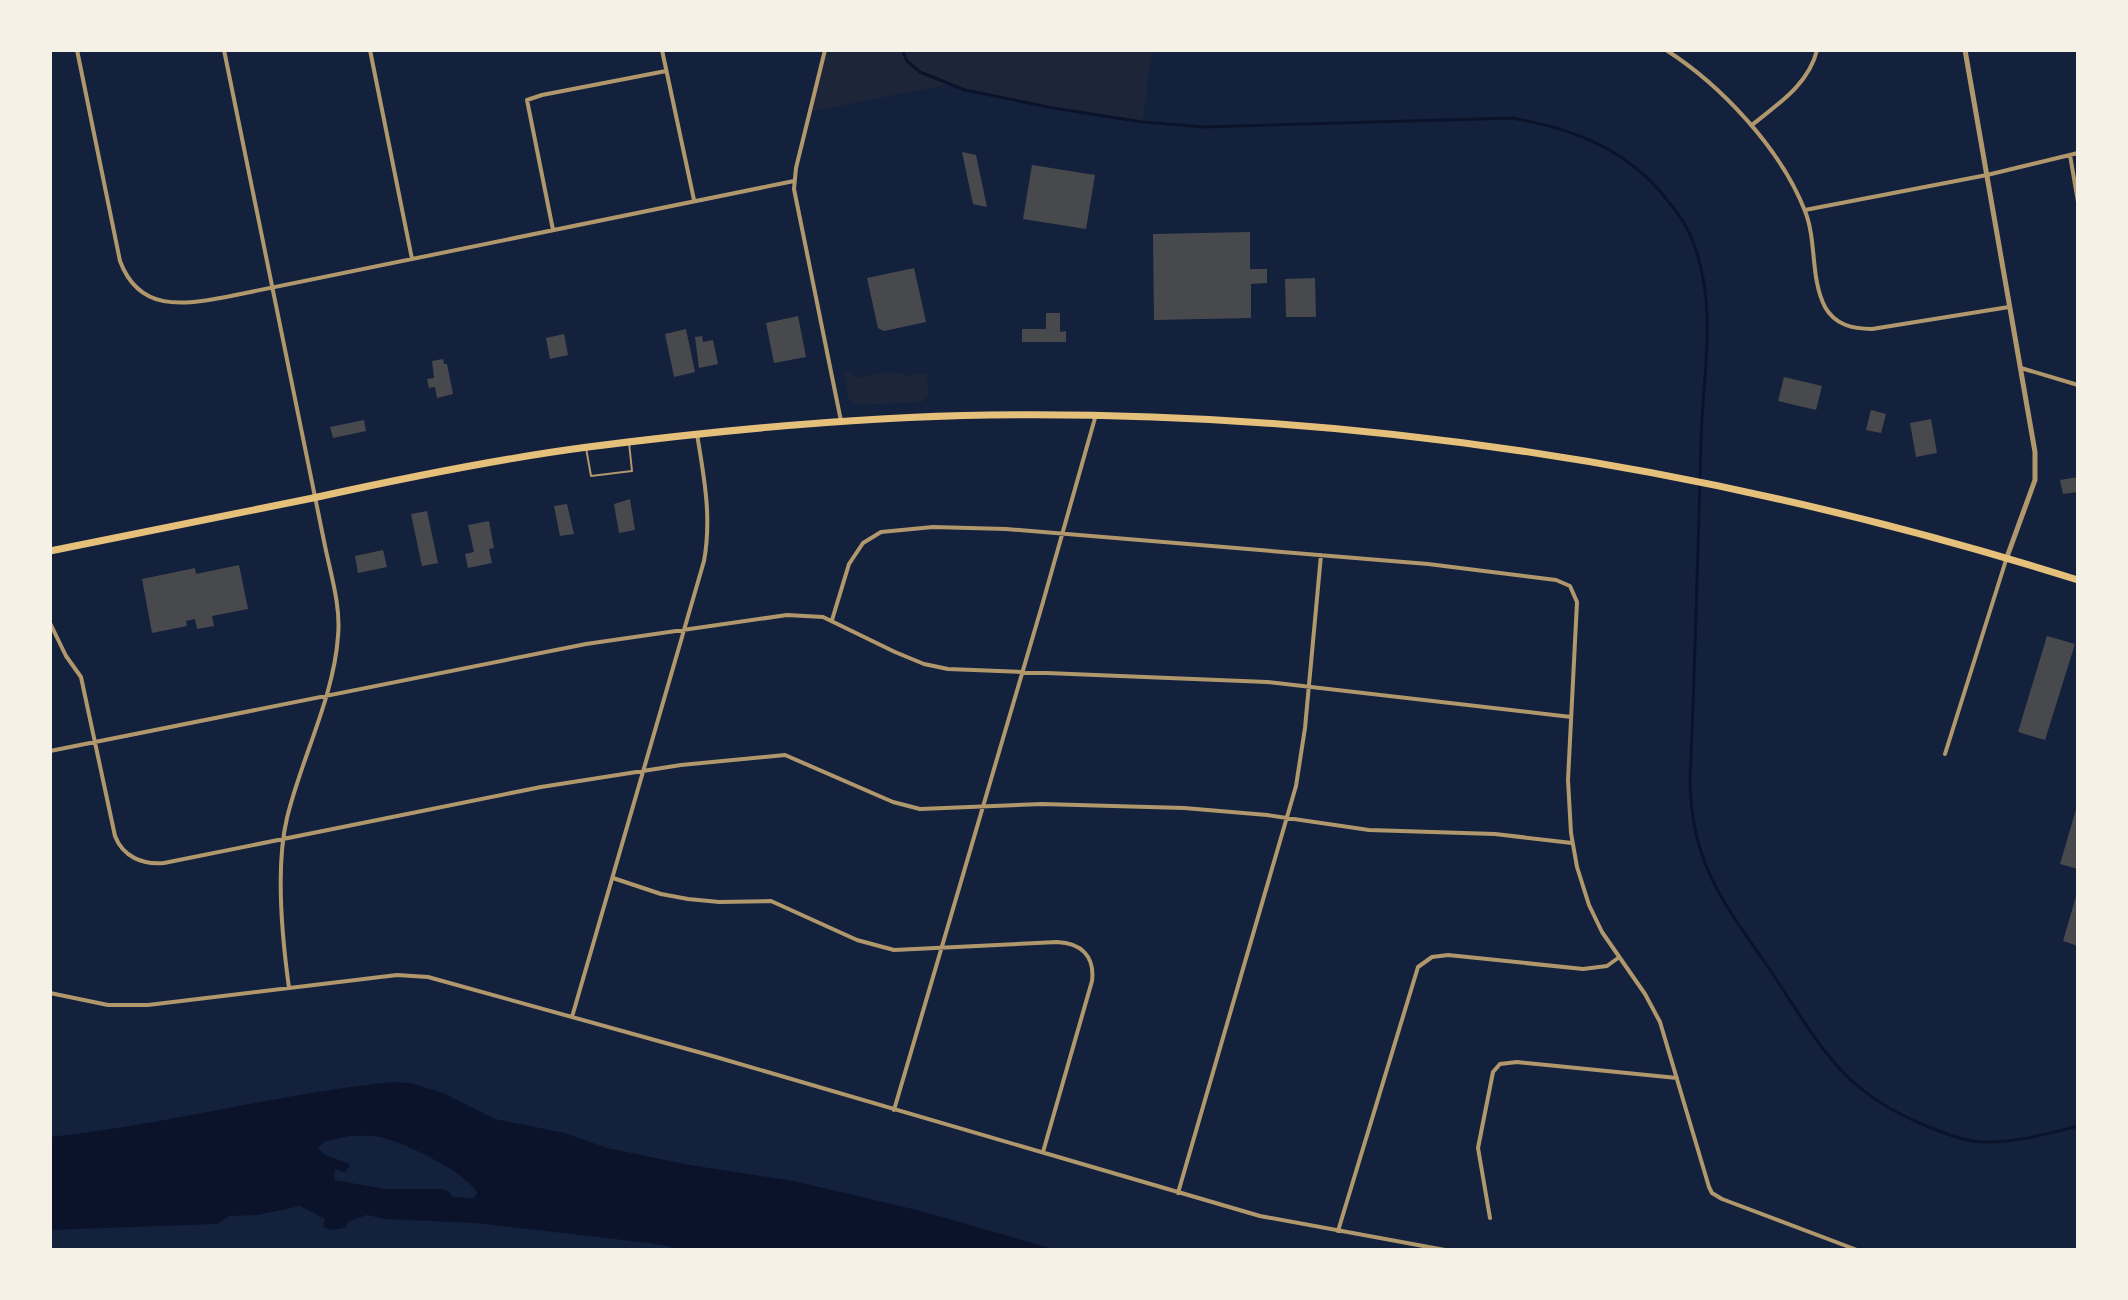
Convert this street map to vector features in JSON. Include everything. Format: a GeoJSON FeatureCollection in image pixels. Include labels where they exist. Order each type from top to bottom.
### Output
{"type":"FeatureCollection","features":[{"type":"Feature","properties":{"kind":"highway"},"geometry":{"type":"LineString","coordinates":[[50,551],[482,463],[586,447],[841,421],[991,415],[1095,415],[1346,428],[1570,457],[1718,485],[1878,522],[2078,580]]}},
{"type":"Feature","properties":{"kind":"street"},"geometry":{"type":"LineString","coordinates":[[77,50],[117,250],[128,278],[152,298],[177,303],[272,287],[794,181]]}},
{"type":"Feature","properties":{"kind":"street"},"geometry":{"type":"LineString","coordinates":[[224,50],[333,586],[339,635],[324,697],[286,820],[282,873],[289,989]]}},
{"type":"Feature","properties":{"kind":"street"},"geometry":{"type":"LineString","coordinates":[[370,50],[412,259]]}},
{"type":"Feature","properties":{"kind":"street"},"geometry":{"type":"LineString","coordinates":[[662,50],[694,200]]}},
{"type":"Feature","properties":{"kind":"street"},"geometry":{"type":"LineString","coordinates":[[825,50],[794,181],[841,421]]}},
{"type":"Feature","properties":{"kind":"street"},"geometry":{"type":"LineString","coordinates":[[1666,50],[1752,126],[1774,155],[1805,210],[1820,293],[1826,309],[1845,325],[1855,329],[1872,329],[2009,307]]}},
{"type":"Feature","properties":{"kind":"street"},"geometry":{"type":"LineString","coordinates":[[1752,126],[1797,88],[1810,71],[1817,50]]}},
{"type":"Feature","properties":{"kind":"street"},"geometry":{"type":"LineString","coordinates":[[1945,754],[2007,557],[2035,480],[2035,452],[1965,50]]}},
{"type":"Feature","properties":{"kind":"street"},"geometry":{"type":"LineString","coordinates":[[553,230],[527,100],[666,71]]}},
{"type":"Feature","properties":{"kind":"street"},"geometry":{"type":"LineString","coordinates":[[1805,210],[1987,175],[2078,153]]}},
{"type":"Feature","properties":{"kind":"street"},"geometry":{"type":"LineString","coordinates":[[2070,155],[2078,202]]}},
{"type":"Feature","properties":{"kind":"street"},"geometry":{"type":"LineString","coordinates":[[2021,368],[2078,385]]}},
{"type":"Feature","properties":{"kind":"street"},"geometry":{"type":"LineString","coordinates":[[894,1110],[1095,415]]}},
{"type":"Feature","properties":{"kind":"street"},"geometry":{"type":"LineString","coordinates":[[572,1017],[685,630],[708,538],[708,511],[697,434]]}},
{"type":"Feature","properties":{"kind":"street"},"geometry":{"type":"LineString","coordinates":[[832,620],[852,559],[863,543],[881,532],[979,527],[1497,571],[1556,580],[1570,586],[1577,602],[1568,780],[1572,843],[1589,905],[1602,932],[1653,1008],[1712,1193],[1841,1247],[1857,1250]]}},
{"type":"Feature","properties":{"kind":"street"},"geometry":{"type":"LineString","coordinates":[[1178,1193],[1289,819],[1302,752],[1321,555]]}},
{"type":"Feature","properties":{"kind":"street"},"geometry":{"type":"LineString","coordinates":[[50,751],[586,644],[787,615],[813,615],[832,620],[895,652],[934,667],[1267,682],[1571,717]]}},
{"type":"Feature","properties":{"kind":"street"},"geometry":{"type":"LineString","coordinates":[[50,623],[66,656],[81,677],[118,845],[143,863],[172,861],[541,787],[644,770],[785,755],[910,807],[930,810],[1076,804],[1232,811],[1369,830],[1495,834],[1572,843]]}},
{"type":"Feature","properties":{"kind":"street"},"geometry":{"type":"LineString","coordinates":[[613,878],[661,894],[688,899],[771,901],[876,946],[902,950],[1067,943],[1080,948],[1091,960],[1092,981],[1043,1153]]}},
{"type":"Feature","properties":{"kind":"street"},"geometry":{"type":"LineString","coordinates":[[1338,1231],[1418,967],[1432,957],[1448,955],[1583,969],[1607,966],[1618,958]]}},
{"type":"Feature","properties":{"kind":"street"},"geometry":{"type":"LineString","coordinates":[[50,993],[108,1005],[148,1005],[411,975],[455,983],[1260,1216],[1445,1250]]}},
{"type":"Feature","properties":{"kind":"street"},"geometry":{"type":"LineString","coordinates":[[1490,1218],[1478,1148],[1493,1072],[1500,1064],[1517,1062],[1677,1078]]}},
{"type":"Feature","properties":{"kind":"lane"},"geometry":{"type":"LineString","coordinates":[[586,447],[591,476],[632,471],[629,442]]}},
{"type":"Feature","properties":{"kind":"shaded area"},"geometry":{"type":"Polygon","coordinates":[[[825,50],[1154,50],[1143,122],[984,95],[950,84],[809,112],[825,50]]]}},
{"type":"Feature","properties":{"kind":"shaded area"},"geometry":{"type":"Polygon","coordinates":[[[844,369],[859,378],[884,373],[908,377],[922,373],[927,375],[928,394],[922,402],[856,405],[849,400],[844,369]]]}},
{"type":"Feature","properties":{"kind":"shaded area"},"geometry":{"type":"Polygon","coordinates":[[[411,1083],[443,1093],[495,1119],[565,1133],[607,1148],[794,1181],[921,1211],[1057,1250],[671,1250],[671,1247],[649,1243],[475,1223],[385,1219],[367,1215],[349,1221],[345,1228],[333,1230],[323,1227],[325,1219],[300,1206],[258,1215],[230,1216],[217,1224],[50,1230],[50,1137],[349,1087],[411,1083]],[[349,1136],[324,1142],[318,1148],[325,1155],[350,1164],[345,1173],[335,1169],[334,1180],[385,1189],[442,1189],[453,1197],[474,1198],[477,1193],[448,1168],[404,1145],[380,1137],[349,1136]]]}},
{"type":"Feature","properties":{"kind":"building"},"geometry":{"type":"Polygon","coordinates":[[[962,152],[976,155],[987,207],[973,204],[962,152]]]}},
{"type":"Feature","properties":{"kind":"building"},"geometry":{"type":"Polygon","coordinates":[[[1032,165],[1095,175],[1086,229],[1023,219],[1032,165]]]}},
{"type":"Feature","properties":{"kind":"building"},"geometry":{"type":"Polygon","coordinates":[[[1250,232],[1250,269],[1267,269],[1267,283],[1251,284],[1251,318],[1154,320],[1153,234],[1250,232]]]}},
{"type":"Feature","properties":{"kind":"building"},"geometry":{"type":"Polygon","coordinates":[[[914,268],[926,322],[884,331],[878,328],[867,278],[914,268]]]}},
{"type":"Feature","properties":{"kind":"building"},"geometry":{"type":"Polygon","coordinates":[[[1315,278],[1316,317],[1286,317],[1285,279],[1315,278]]]}},
{"type":"Feature","properties":{"kind":"building"},"geometry":{"type":"Polygon","coordinates":[[[1046,313],[1060,313],[1060,332],[1066,331],[1066,342],[1022,342],[1022,329],[1046,329],[1046,313]]]}},
{"type":"Feature","properties":{"kind":"building"},"geometry":{"type":"Polygon","coordinates":[[[798,316],[806,357],[774,363],[766,323],[798,316]]]}},
{"type":"Feature","properties":{"kind":"building"},"geometry":{"type":"Polygon","coordinates":[[[686,329],[695,372],[674,377],[665,334],[686,329]]]}},
{"type":"Feature","properties":{"kind":"building"},"geometry":{"type":"Polygon","coordinates":[[[564,334],[568,355],[550,359],[546,338],[564,334]]]}},
{"type":"Feature","properties":{"kind":"building"},"geometry":{"type":"Polygon","coordinates":[[[702,336],[703,342],[713,340],[718,364],[699,368],[695,337],[702,336]]]}},
{"type":"Feature","properties":{"kind":"building"},"geometry":{"type":"Polygon","coordinates":[[[443,359],[447,364],[453,394],[437,398],[435,387],[429,388],[427,379],[434,378],[432,361],[443,359]]]}},
{"type":"Feature","properties":{"kind":"building"},"geometry":{"type":"Polygon","coordinates":[[[1784,377],[1822,386],[1816,410],[1778,401],[1784,377]]]}},
{"type":"Feature","properties":{"kind":"building"},"geometry":{"type":"Polygon","coordinates":[[[1871,410],[1886,414],[1881,433],[1866,430],[1871,410]]]}},
{"type":"Feature","properties":{"kind":"building"},"geometry":{"type":"Polygon","coordinates":[[[1931,419],[1937,453],[1916,457],[1910,423],[1931,419]]]}},
{"type":"Feature","properties":{"kind":"building"},"geometry":{"type":"Polygon","coordinates":[[[364,420],[366,431],[333,438],[330,427],[364,420]]]}},
{"type":"Feature","properties":{"kind":"building"},"geometry":{"type":"Polygon","coordinates":[[[2078,477],[2078,492],[2063,494],[2060,480],[2078,477]]]}},
{"type":"Feature","properties":{"kind":"building"},"geometry":{"type":"Polygon","coordinates":[[[630,499],[635,530],[619,533],[614,504],[630,499]]]}},
{"type":"Feature","properties":{"kind":"building"},"geometry":{"type":"Polygon","coordinates":[[[567,504],[574,534],[560,536],[554,506],[567,504]]]}},
{"type":"Feature","properties":{"kind":"building"},"geometry":{"type":"Polygon","coordinates":[[[427,511],[438,563],[422,566],[411,514],[427,511]]]}},
{"type":"Feature","properties":{"kind":"building"},"geometry":{"type":"Polygon","coordinates":[[[489,521],[494,548],[489,549],[492,563],[468,568],[465,554],[474,552],[468,525],[489,521]]]}},
{"type":"Feature","properties":{"kind":"building"},"geometry":{"type":"Polygon","coordinates":[[[383,550],[387,567],[358,573],[355,556],[383,550]]]}},
{"type":"Feature","properties":{"kind":"building"},"geometry":{"type":"Polygon","coordinates":[[[239,565],[248,609],[212,616],[214,626],[197,629],[195,619],[186,621],[187,626],[152,633],[142,579],[195,568],[196,574],[239,565]]]}},
{"type":"Feature","properties":{"kind":"building"},"geometry":{"type":"Polygon","coordinates":[[[2047,636],[2075,644],[2045,740],[2018,732],[2047,636]]]}},
{"type":"Feature","properties":{"kind":"building"},"geometry":{"type":"Polygon","coordinates":[[[2078,806],[2078,869],[2060,864],[2078,806]]]}},
{"type":"Feature","properties":{"kind":"building"},"geometry":{"type":"Polygon","coordinates":[[[2078,893],[2078,946],[2063,941],[2078,893]]]}},
{"type":"Feature","properties":{"kind":"waterway"},"geometry":{"type":"LineString","coordinates":[[902,50],[907,61],[920,72],[965,90],[1143,122],[1204,127],[1512,118],[1557,128],[1598,144],[1652,183],[1688,231],[1701,266],[1705,290],[1707,340],[1690,780],[1696,835],[1712,880],[1817,1041],[1839,1068],[1876,1100],[1924,1125],[1975,1141],[2019,1139],[2078,1126]]}}]}
